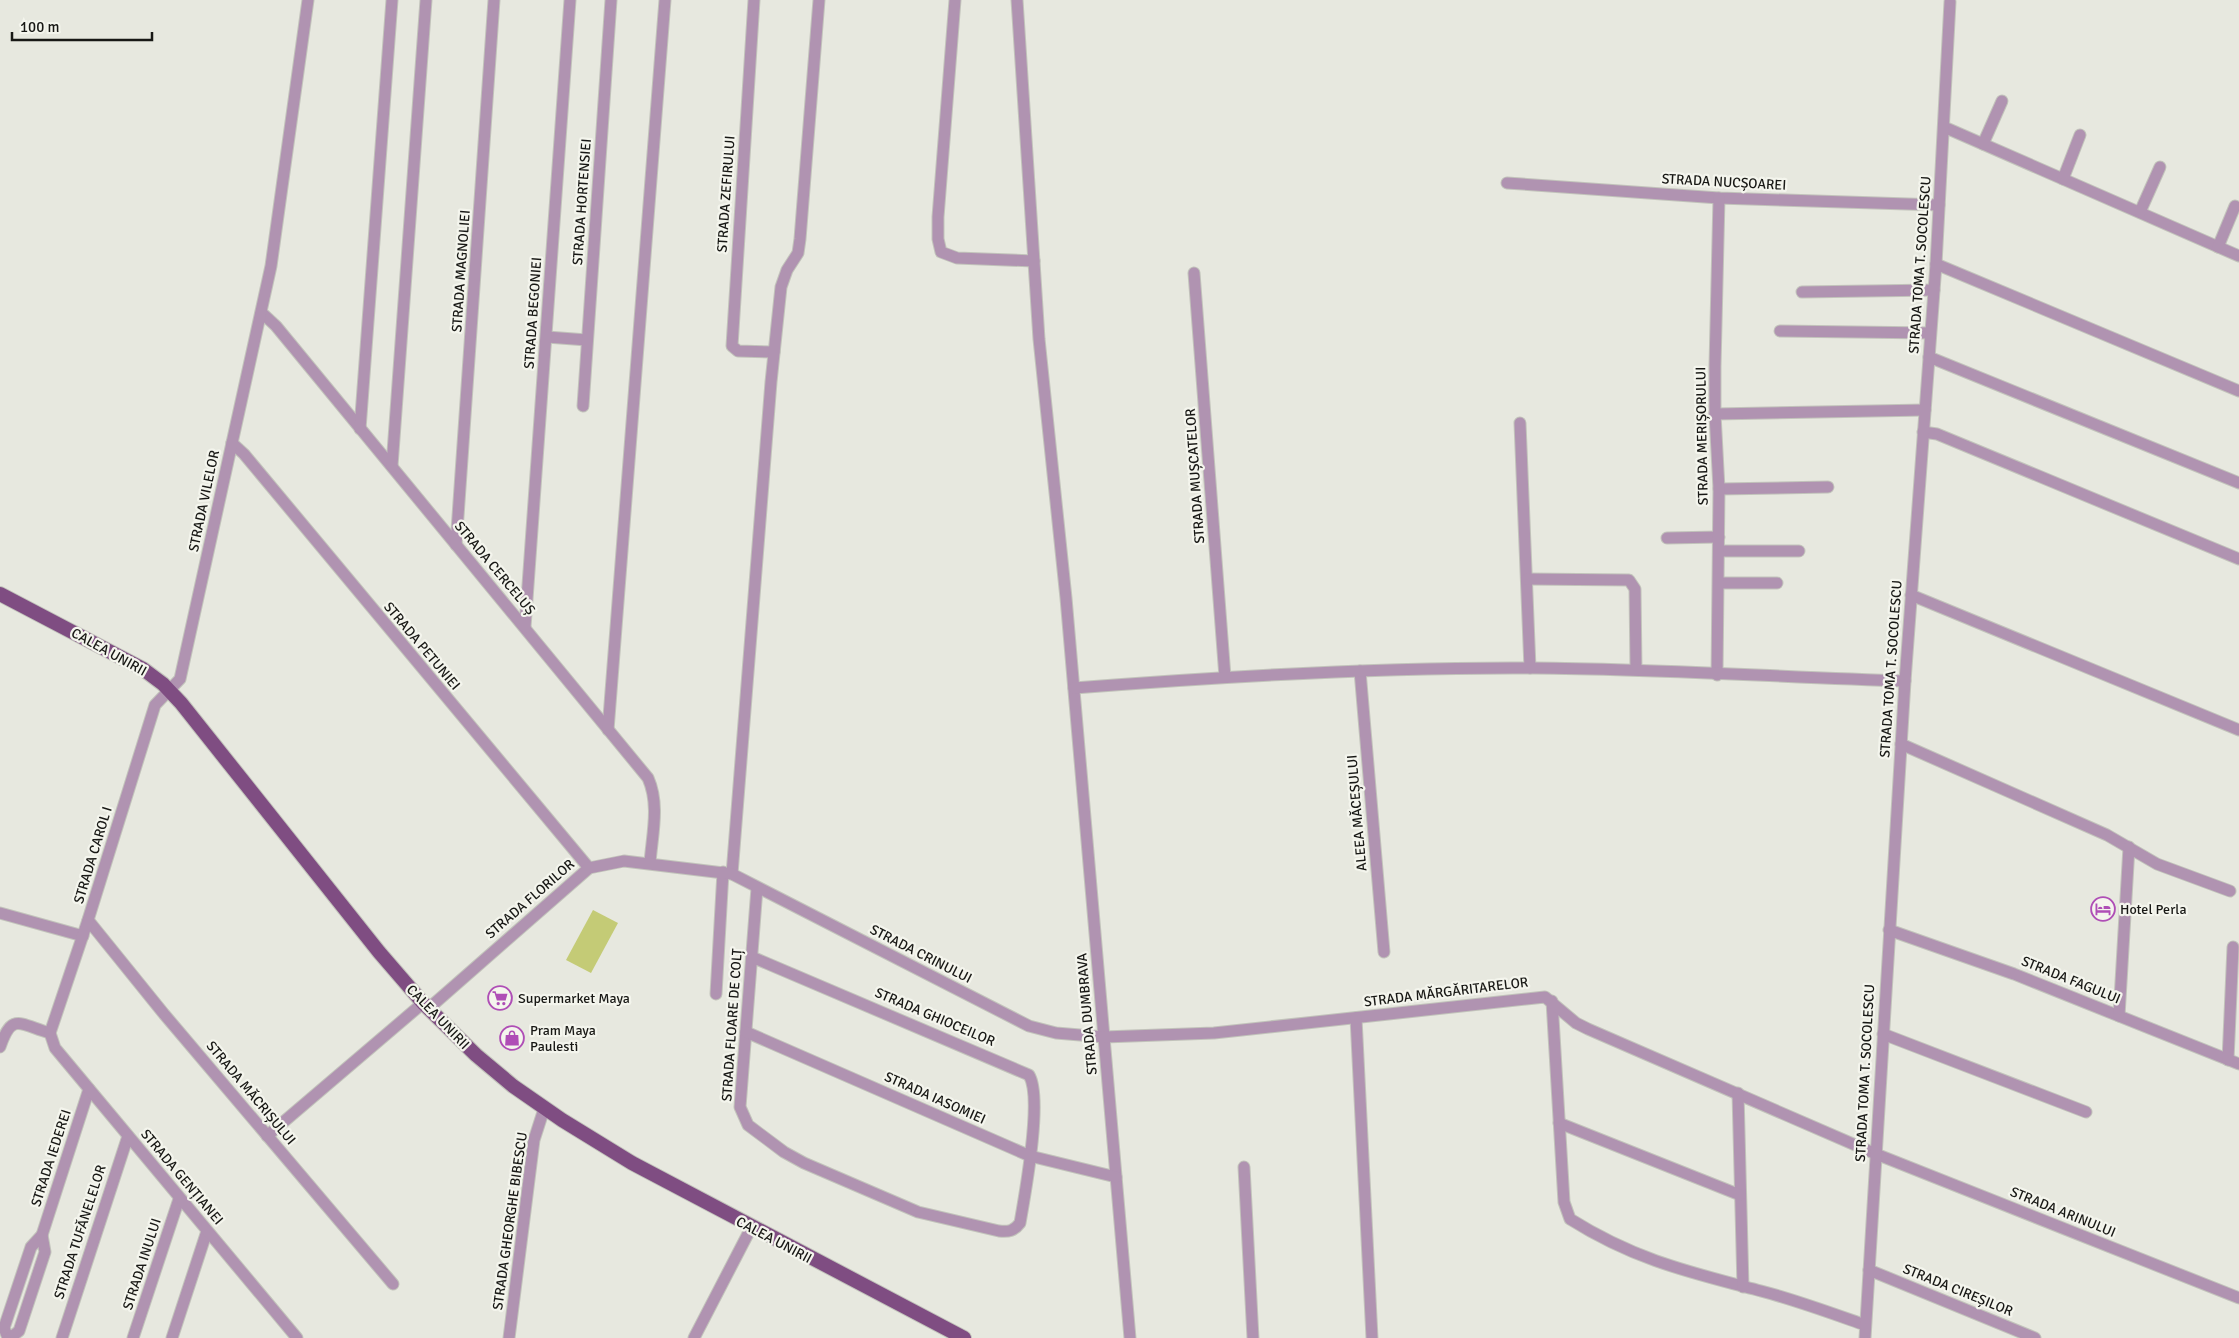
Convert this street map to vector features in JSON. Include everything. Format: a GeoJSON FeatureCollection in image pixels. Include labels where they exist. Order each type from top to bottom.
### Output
{"type":"FeatureCollection","features":[{"type":"Feature","properties":{"kind":"main road","name":"CALEA UNIRII"},"geometry":{"type":"LineString","coordinates":[[0,594],[133,663],[170,691],[379,952],[426,1006],[476,1055],[544,1109],[632,1163],[751,1228],[964,1338]]}},
{"type":"Feature","properties":{"kind":"street","name":"STRADA VILELOR"},"geometry":{"type":"LineString","coordinates":[[170,691],[180,679],[262,313],[271,266],[308,0]]}},
{"type":"Feature","properties":{"kind":"street"},"geometry":{"type":"LineString","coordinates":[[360,429],[392,0]]}},
{"type":"Feature","properties":{"kind":"street"},"geometry":{"type":"LineString","coordinates":[[392,466],[426,0]]}},
{"type":"Feature","properties":{"kind":"street","name":"STRADA MAGNOLIEI"},"geometry":{"type":"LineString","coordinates":[[456,545],[494,0]]}},
{"type":"Feature","properties":{"kind":"street","name":"STRADA BEGONIEI"},"geometry":{"type":"LineString","coordinates":[[525,628],[570,0]]}},
{"type":"Feature","properties":{"kind":"street","name":"STRADA HORTENSIEI"},"geometry":{"type":"LineString","coordinates":[[584,406],[611,0]]}},
{"type":"Feature","properties":{"kind":"street"},"geometry":{"type":"LineString","coordinates":[[608,730],[665,0]]}},
{"type":"Feature","properties":{"kind":"street","name":"STRADA ZEFIRULUI"},"geometry":{"type":"LineString","coordinates":[[754,0],[732,346],[738,350],[774,352]]}},
{"type":"Feature","properties":{"kind":"street"},"geometry":{"type":"LineString","coordinates":[[716,994],[774,352],[781,287],[787,270],[796,258],[799,246],[819,0]]}},
{"type":"Feature","properties":{"kind":"street"},"geometry":{"type":"LineString","coordinates":[[955,0],[938,217],[938,246],[941,252],[957,258],[1034,261]]}},
{"type":"Feature","properties":{"kind":"street","name":"STRADA DUMBRAVA"},"geometry":{"type":"LineString","coordinates":[[1016,0],[1039,339],[1074,688],[1130,1338]]}},
{"type":"Feature","properties":{"kind":"street","name":"STRADA TOMA T. SOCOLESCU"},"geometry":{"type":"LineString","coordinates":[[1864,1338],[1905,681],[1936,264],[1950,2]]}},
{"type":"Feature","properties":{"kind":"street"},"geometry":{"type":"LineString","coordinates":[[1983,144],[2002,101]]}},
{"type":"Feature","properties":{"kind":"street"},"geometry":{"type":"LineString","coordinates":[[1944,126],[2239,256]]}},
{"type":"Feature","properties":{"kind":"street"},"geometry":{"type":"LineString","coordinates":[[2063,179],[2080,135]]}},
{"type":"Feature","properties":{"kind":"street"},"geometry":{"type":"LineString","coordinates":[[2140,212],[2160,168]]}},
{"type":"Feature","properties":{"kind":"street","name":"STRADA NUCȘOAREI"},"geometry":{"type":"LineString","coordinates":[[1507,183],[1719,198],[1939,205]]}},
{"type":"Feature","properties":{"kind":"street","name":"STRADA MERIȘORULUI"},"geometry":{"type":"LineString","coordinates":[[1717,674],[1719,489],[1715,414],[1719,198]]}},
{"type":"Feature","properties":{"kind":"street"},"geometry":{"type":"LineString","coordinates":[[2218,247],[2235,206]]}},
{"type":"Feature","properties":{"kind":"street"},"geometry":{"type":"LineString","coordinates":[[1936,264],[2239,392]]}},
{"type":"Feature","properties":{"kind":"street","name":"STRADA MUȘCATELOR"},"geometry":{"type":"LineString","coordinates":[[1194,273],[1225,677]]}},
{"type":"Feature","properties":{"kind":"street"},"geometry":{"type":"LineString","coordinates":[[1802,292],[1934,290]]}},
{"type":"Feature","properties":{"kind":"street","name":"STRADA CERCELUȘ"},"geometry":{"type":"LineString","coordinates":[[262,313],[272,321],[648,778],[654,793],[650,863]]}},
{"type":"Feature","properties":{"kind":"street"},"geometry":{"type":"LineString","coordinates":[[1780,331],[1930,333]]}},
{"type":"Feature","properties":{"kind":"street"},"geometry":{"type":"LineString","coordinates":[[547,337],[587,340]]}},
{"type":"Feature","properties":{"kind":"street"},"geometry":{"type":"LineString","coordinates":[[1928,357],[2239,483]]}},
{"type":"Feature","properties":{"kind":"street"},"geometry":{"type":"LineString","coordinates":[[1715,414],[1925,410]]}},
{"type":"Feature","properties":{"kind":"street"},"geometry":{"type":"LineString","coordinates":[[1520,423],[1530,668]]}},
{"type":"Feature","properties":{"kind":"street"},"geometry":{"type":"LineString","coordinates":[[1923,432],[1937,434],[2239,559]]}},
{"type":"Feature","properties":{"kind":"street","name":"STRADA PETUNIEI"},"geometry":{"type":"LineString","coordinates":[[232,443],[244,454],[589,868]]}},
{"type":"Feature","properties":{"kind":"street"},"geometry":{"type":"LineString","coordinates":[[1719,489],[1828,486]]}},
{"type":"Feature","properties":{"kind":"street"},"geometry":{"type":"LineString","coordinates":[[1667,538],[1719,537]]}},
{"type":"Feature","properties":{"kind":"street"},"geometry":{"type":"LineString","coordinates":[[1719,551],[1799,551]]}},
{"type":"Feature","properties":{"kind":"street"},"geometry":{"type":"LineString","coordinates":[[1527,579],[1629,580],[1632,582],[1635,589],[1636,669]]}},
{"type":"Feature","properties":{"kind":"street"},"geometry":{"type":"LineString","coordinates":[[1719,583],[1777,583]]}},
{"type":"Feature","properties":{"kind":"street"},"geometry":{"type":"LineString","coordinates":[[1911,595],[2239,730]]}},
{"type":"Feature","properties":{"kind":"street"},"geometry":{"type":"LineString","coordinates":[[1074,688],[1225,677],[1360,671],[1530,668],[1636,669],[1905,681]]}},
{"type":"Feature","properties":{"kind":"street","name":"ALEEA MĂCEȘULUI"},"geometry":{"type":"LineString","coordinates":[[1360,671],[1384,952]]}},
{"type":"Feature","properties":{"kind":"street","name":"STRADA CAROL I"},"geometry":{"type":"LineString","coordinates":[[50,1033],[83,936],[155,705],[170,691]]}},
{"type":"Feature","properties":{"kind":"street"},"geometry":{"type":"LineString","coordinates":[[1901,744],[2129,847],[2157,864],[2230,891]]}},
{"type":"Feature","properties":{"kind":"street"},"geometry":{"type":"LineString","coordinates":[[2119,1016],[2129,847]]}},
{"type":"Feature","properties":{"kind":"street","name":"STRADA FLORILOR"},"geometry":{"type":"LineString","coordinates":[[267,1136],[426,1006],[589,868],[616,862],[650,863],[727,873]]}},
{"type":"Feature","properties":{"kind":"street","name":"STRADA CRINULUI"},"geometry":{"type":"LineString","coordinates":[[727,873],[1029,1026],[1056,1033],[1104,1037]]}},
{"type":"Feature","properties":{"kind":"street","name":"STRADA FLOARE DE COLȚ"},"geometry":{"type":"LineString","coordinates":[[758,888],[740,1107],[743,1117],[755,1130],[804,1163],[918,1212],[1008,1232],[1016,1228],[1020,1223],[1030,1156]]}},
{"type":"Feature","properties":{"kind":"street"},"geometry":{"type":"LineString","coordinates":[[0,913],[83,936]]}},
{"type":"Feature","properties":{"kind":"street","name":"STRADA MĂCRIȘULUI"},"geometry":{"type":"LineString","coordinates":[[88,920],[164,1014],[393,1284]]}},
{"type":"Feature","properties":{"kind":"street","name":"STRADA FAGULUI"},"geometry":{"type":"LineString","coordinates":[[1889,930],[2014,974],[2234,1062]]}},
{"type":"Feature","properties":{"kind":"street"},"geometry":{"type":"LineString","coordinates":[[2233,947],[2234,1062]]}},
{"type":"Feature","properties":{"kind":"street","name":"STRADA GHIOCEILOR"},"geometry":{"type":"LineString","coordinates":[[752,957],[1029,1075],[1034,1087],[1030,1156]]}},
{"type":"Feature","properties":{"kind":"street","name":"STRADA MĂRGĂRITARELOR"},"geometry":{"type":"LineString","coordinates":[[1104,1037],[1214,1033],[1535,996],[1544,997],[1552,1001]]}},
{"type":"Feature","properties":{"kind":"street"},"geometry":{"type":"LineString","coordinates":[[1552,1001],[1576,1023],[1588,1029],[1876,1154]]}},
{"type":"Feature","properties":{"kind":"street"},"geometry":{"type":"LineString","coordinates":[[1552,1001],[1564,1202],[1570,1219],[1634,1255],[1689,1274],[1743,1286],[1802,1303],[1865,1325]]}},
{"type":"Feature","properties":{"kind":"street"},"geometry":{"type":"LineString","coordinates":[[1356,1018],[1372,1338]]}},
{"type":"Feature","properties":{"kind":"street"},"geometry":{"type":"LineString","coordinates":[[0,1047],[6,1029],[10,1024],[16,1023],[50,1033]]}},
{"type":"Feature","properties":{"kind":"street","name":"STRADA IASOMIEI"},"geometry":{"type":"LineString","coordinates":[[746,1032],[1030,1156],[1116,1177]]}},
{"type":"Feature","properties":{"kind":"street","name":"STRADA GENȚIANEI"},"geometry":{"type":"LineString","coordinates":[[50,1033],[55,1048],[179,1199],[297,1338]]}},
{"type":"Feature","properties":{"kind":"street"},"geometry":{"type":"LineString","coordinates":[[1883,1034],[2086,1112]]}},
{"type":"Feature","properties":{"kind":"street","name":"STRADA IEDEREI"},"geometry":{"type":"LineString","coordinates":[[9,1338],[4,1328],[31,1248],[42,1235],[89,1089]]}},
{"type":"Feature","properties":{"kind":"street"},"geometry":{"type":"LineString","coordinates":[[1738,1094],[1743,1286]]}},
{"type":"Feature","properties":{"kind":"street","name":"STRADA GHEORGHE BIBESCU"},"geometry":{"type":"LineString","coordinates":[[509,1338],[534,1140],[544,1109]]}},
{"type":"Feature","properties":{"kind":"street"},"geometry":{"type":"LineString","coordinates":[[1559,1123],[1740,1195]]}},
{"type":"Feature","properties":{"kind":"street","name":"STRADA TUFĂNELELOR"},"geometry":{"type":"LineString","coordinates":[[62,1338],[128,1136]]}},
{"type":"Feature","properties":{"kind":"street","name":"STRADA ARINULUI"},"geometry":{"type":"LineString","coordinates":[[1876,1154],[2239,1298]]}},
{"type":"Feature","properties":{"kind":"street"},"geometry":{"type":"LineString","coordinates":[[1244,1167],[1253,1338]]}},
{"type":"Feature","properties":{"kind":"street","name":"STRADA INULUI"},"geometry":{"type":"LineString","coordinates":[[133,1338],[179,1199]]}},
{"type":"Feature","properties":{"kind":"street"},"geometry":{"type":"LineString","coordinates":[[694,1338],[751,1228]]}},
{"type":"Feature","properties":{"kind":"street"},"geometry":{"type":"LineString","coordinates":[[172,1338],[207,1231]]}},
{"type":"Feature","properties":{"kind":"street","name":"STRADA CIREȘILOR"},"geometry":{"type":"LineString","coordinates":[[1869,1270],[2035,1338]]}},
{"type":"Feature","properties":{"kind":"green space"},"geometry":{"type":"Polygon","coordinates":[[[593,910],[618,923],[591,973],[566,960],[593,910]]]}},
{"type":"Feature","properties":{"kind":"place","name":"Hotel Perla"},"geometry":{"type":"Point","coordinates":[2103,909]}},
{"type":"Feature","properties":{"kind":"place","name":"Supermarket Maya"},"geometry":{"type":"Point","coordinates":[500,998]}},
{"type":"Feature","properties":{"kind":"place","name":"Pram Maya Paulesti"},"geometry":{"type":"Point","coordinates":[512,1038]}}]}
